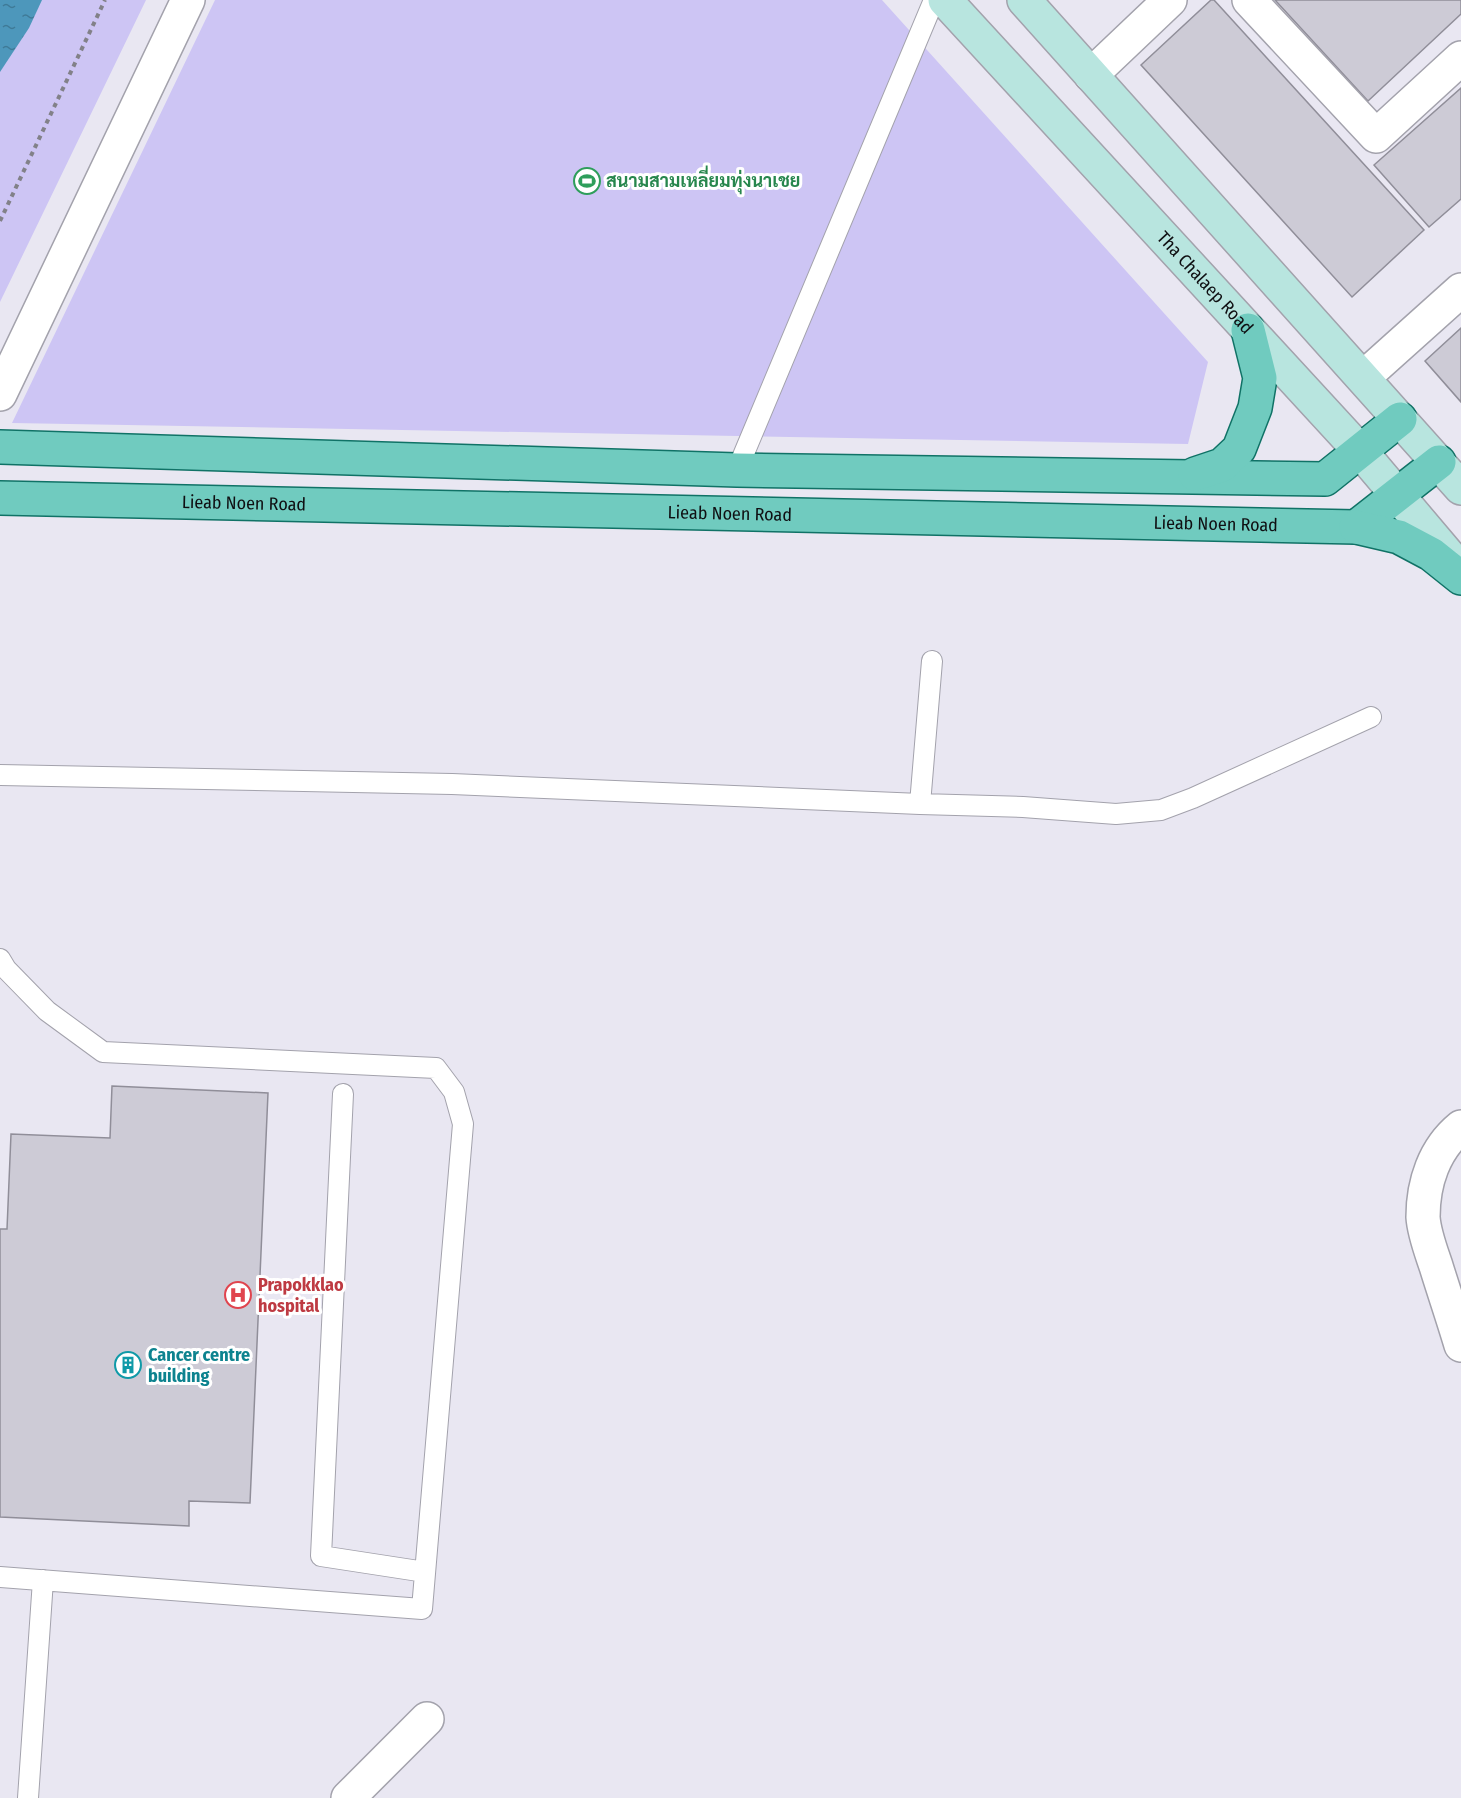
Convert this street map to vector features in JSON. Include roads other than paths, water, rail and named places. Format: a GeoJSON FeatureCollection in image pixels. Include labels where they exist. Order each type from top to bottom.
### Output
{"type":"FeatureCollection","features":[{"type":"Feature","properties":{"kind":"main road","name":"Tha Chalaep Road"},"geometry":{"type":"LineString","coordinates":[[945,0],[1360,452],[1461,571]]}},
{"type":"Feature","properties":{"kind":"main road"},"geometry":{"type":"LineString","coordinates":[[1024,0],[1461,488]]}},
{"type":"Feature","properties":{"kind":"main road"},"geometry":{"type":"LineString","coordinates":[[1185,477],[1222,465],[1239,449],[1256,408],[1260,378],[1248,330]]}},
{"type":"Feature","properties":{"kind":"main road"},"geometry":{"type":"LineString","coordinates":[[0,447],[737,470],[1325,479],[1400,419]]}},
{"type":"Feature","properties":{"kind":"main road"},"geometry":{"type":"LineString","coordinates":[[1356,527],[1439,462]]}},
{"type":"Feature","properties":{"kind":"main road","name":"Lieab Noen Road"},"geometry":{"type":"LineString","coordinates":[[0,498],[1356,527],[1399,537],[1431,554],[1461,578]]}},
{"type":"Feature","properties":{"kind":"street"},"geometry":{"type":"LineString","coordinates":[[0,394],[188,0]]}},
{"type":"Feature","properties":{"kind":"street"},"geometry":{"type":"LineString","coordinates":[[1091,75],[1170,0]]}},
{"type":"Feature","properties":{"kind":"street"},"geometry":{"type":"LineString","coordinates":[[1249,0],[1376,136],[1461,58]]}},
{"type":"Feature","properties":{"kind":"street"},"geometry":{"type":"LineString","coordinates":[[1364,377],[1461,290]]}},
{"type":"Feature","properties":{"kind":"street"},"geometry":{"type":"LineString","coordinates":[[1461,1127],[1435,1158],[1425,1187],[1423,1219],[1461,1344]]}},
{"type":"Feature","properties":{"kind":"street"},"geometry":{"type":"LineString","coordinates":[[348,1798],[427,1719]]}},
{"type":"Feature","properties":{"kind":"lane"},"geometry":{"type":"LineString","coordinates":[[737,470],[934,0]]}},
{"type":"Feature","properties":{"kind":"lane"},"geometry":{"type":"LineString","coordinates":[[0,498],[0,505]]}},
{"type":"Feature","properties":{"kind":"lane"},"geometry":{"type":"LineString","coordinates":[[920,804],[932,661]]}},
{"type":"Feature","properties":{"kind":"lane"},"geometry":{"type":"LineString","coordinates":[[0,775],[452,784],[1023,807],[1116,814],[1161,810],[1193,798],[1371,717]]}},
{"type":"Feature","properties":{"kind":"lane"},"geometry":{"type":"LineString","coordinates":[[0,959],[6,969],[47,1011],[103,1052],[436,1068],[454,1092],[464,1124],[422,1610],[0,1577]]}},
{"type":"Feature","properties":{"kind":"lane"},"geometry":{"type":"LineString","coordinates":[[343,1094],[321,1556],[425,1572]]}},
{"type":"Feature","properties":{"kind":"lane"},"geometry":{"type":"LineString","coordinates":[[28,1798],[43,1580]]}},
{"type":"Feature","properties":{"kind":"water"},"geometry":{"type":"Polygon","coordinates":[[[0,0],[42,0],[29,28],[0,72],[0,0]]]}},
{"type":"Feature","properties":{"kind":"place","name":"สนามสามเหลี่ยมทุ่งนาเชย"},"geometry":{"type":"Point","coordinates":[587,181]}},
{"type":"Feature","properties":{"kind":"place","name":"Prapokklao hospital"},"geometry":{"type":"Point","coordinates":[238,1295]}},
{"type":"Feature","properties":{"kind":"place","name":"Cancer centre building"},"geometry":{"type":"Point","coordinates":[128,1365]}}]}
